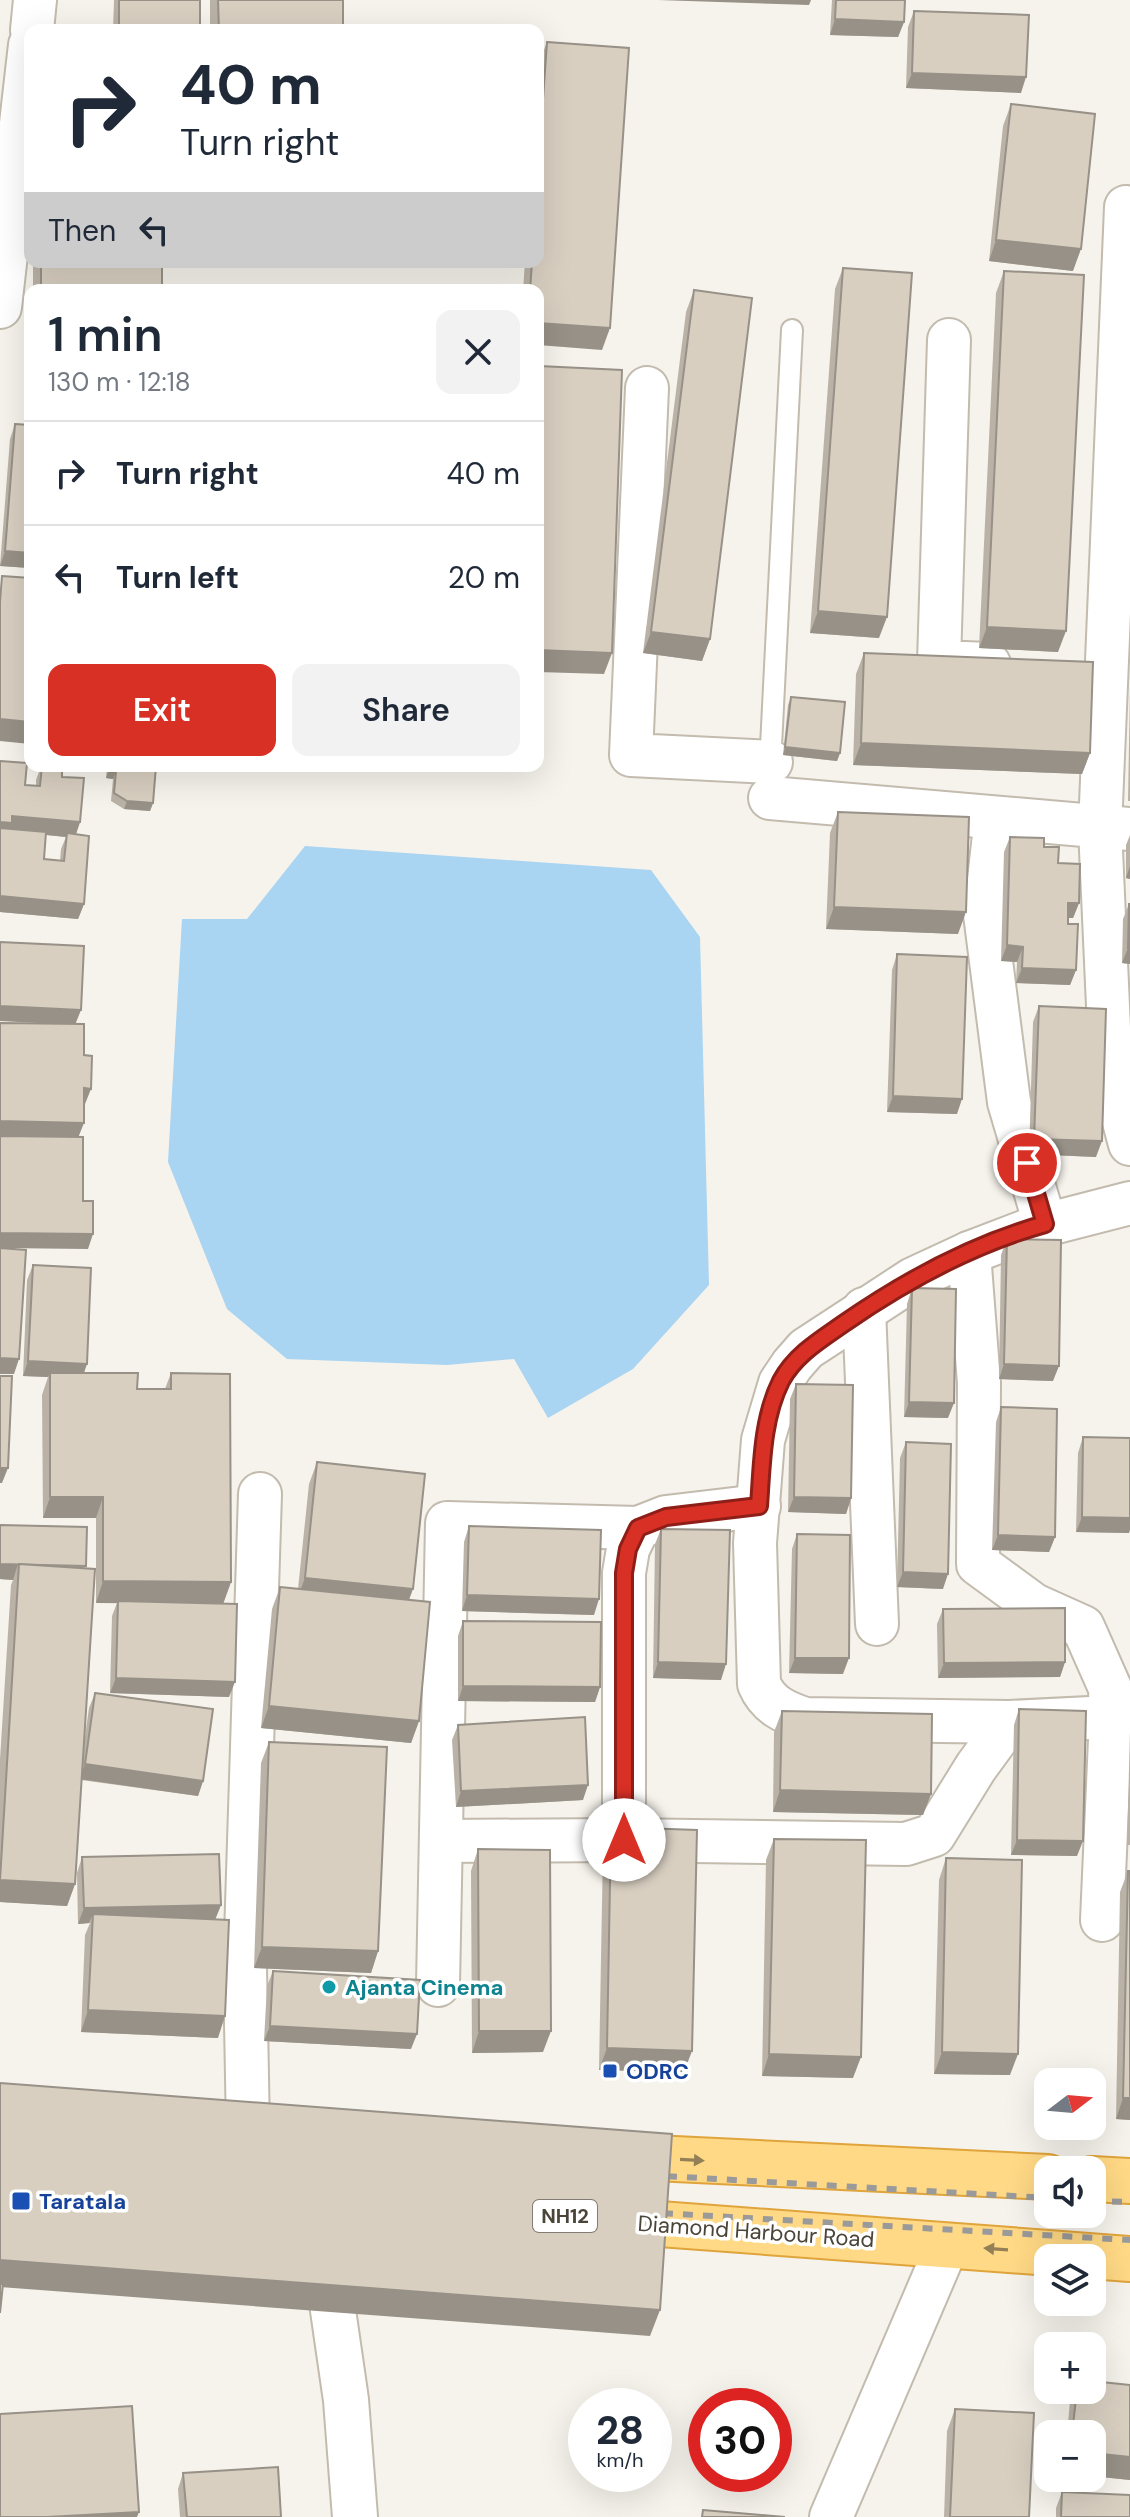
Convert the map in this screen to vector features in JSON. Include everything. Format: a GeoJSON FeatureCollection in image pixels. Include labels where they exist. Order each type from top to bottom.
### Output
{"type":"FeatureCollection","features":[{"type":"Feature","properties":{"kind":"highway"},"geometry":{"type":"LineString","coordinates":[[204,2126],[290,2136]]}},
{"type":"Feature","properties":{"kind":"highway"},"geometry":{"type":"LineString","coordinates":[[577,2154],[1034,2176]]}},
{"type":"Feature","properties":{"kind":"highway"},"geometry":{"type":"LineString","coordinates":[[1106,2180],[1130,2181]]}},
{"type":"Feature","properties":{"kind":"highway","name":"Diamond Harbour Road"},"geometry":{"type":"LineString","coordinates":[[569,2217],[1130,2259]]}},
{"type":"Feature","properties":{"kind":"street"},"geometry":{"type":"LineString","coordinates":[[33,24],[35,0]]}},
{"type":"Feature","properties":{"kind":"street"},"geometry":{"type":"LineString","coordinates":[[0,307],[24,97]]}},
{"type":"Feature","properties":{"kind":"street"},"geometry":{"type":"LineString","coordinates":[[1126,207],[1091,668],[1115,829],[1111,1073],[1130,1144]]}},
{"type":"Feature","properties":{"kind":"street"},"geometry":{"type":"LineString","coordinates":[[949,340],[939,662],[1030,666]]}},
{"type":"Feature","properties":{"kind":"street"},"geometry":{"type":"LineString","coordinates":[[647,388],[631,755],[996,818],[1115,829]]}},
{"type":"Feature","properties":{"kind":"street"},"geometry":{"type":"LineString","coordinates":[[996,818],[985,914],[1009,1102],[1045,1224]]}},
{"type":"Feature","properties":{"kind":"street"},"geometry":{"type":"LineString","coordinates":[[1121,1716],[1009,1722],[805,1719],[785,1712],[770,1702],[759,1684],[755,1543],[763,1440],[780,1383],[806,1349],[913,1279],[969,1253],[1045,1224],[1130,1203]]}},
{"type":"Feature","properties":{"kind":"street"},"geometry":{"type":"LineString","coordinates":[[969,1253],[979,1383],[978,1564],[1034,1605],[1083,1627],[1121,1716],[1102,1920]]}},
{"type":"Feature","properties":{"kind":"street"},"geometry":{"type":"LineString","coordinates":[[864,1309],[877,1624]]}},
{"type":"Feature","properties":{"kind":"street"},"geometry":{"type":"LineString","coordinates":[[248,2131],[245,1968],[260,1494]]}},
{"type":"Feature","properties":{"kind":"street"},"geometry":{"type":"LineString","coordinates":[[438,1985],[447,1523],[638,1528],[666,1517],[759,1506]]}},
{"type":"Feature","properties":{"kind":"street"},"geometry":{"type":"LineString","coordinates":[[624,1840],[624,1573],[628,1549],[638,1528]]}},
{"type":"Feature","properties":{"kind":"street"},"geometry":{"type":"LineString","coordinates":[[441,1841],[906,1844],[934,1835],[976,1767],[1009,1722]]}},
{"type":"Feature","properties":{"kind":"street"},"geometry":{"type":"LineString","coordinates":[[319,2213],[346,2400],[355,2517]]}},
{"type":"Feature","properties":{"kind":"street"},"geometry":{"type":"LineString","coordinates":[[831,2517],[947,2246]]}},
{"type":"Feature","properties":{"kind":"lane"},"geometry":{"type":"LineString","coordinates":[[770,780],[792,330]]}},
{"type":"Feature","properties":{"kind":"water"},"geometry":{"type":"Polygon","coordinates":[[[305,846],[651,870],[700,937],[709,1285],[633,1369],[548,1418],[514,1359],[447,1365],[287,1359],[227,1309],[168,1162],[182,919],[247,919],[305,846]]]}},
{"type":"Feature","properties":{"kind":"building"},"geometry":{"type":"Polygon","coordinates":[[[119,0],[200,0],[200,24],[119,24],[119,0]]]}},
{"type":"Feature","properties":{"kind":"building"},"geometry":{"type":"Polygon","coordinates":[[[218,0],[343,0],[343,24],[219,24],[218,0]]]}},
{"type":"Feature","properties":{"kind":"building"},"geometry":{"type":"Polygon","coordinates":[[[836,0],[905,0],[904,22],[835,19],[836,0]]]}},
{"type":"Feature","properties":{"kind":"building"},"geometry":{"type":"Polygon","coordinates":[[[914,11],[1029,15],[1026,77],[912,73],[914,11]]]}},
{"type":"Feature","properties":{"kind":"building"},"geometry":{"type":"Polygon","coordinates":[[[547,42],[629,48],[610,328],[544,323],[544,284],[530,284],[532,268],[544,268],[544,85],[547,42]]]}},
{"type":"Feature","properties":{"kind":"building"},"geometry":{"type":"Polygon","coordinates":[[[1011,104],[1095,114],[1081,249],[996,240],[1011,104]]]}},
{"type":"Feature","properties":{"kind":"building"},"geometry":{"type":"Polygon","coordinates":[[[41,268],[162,268],[162,284],[41,284],[41,268]]]}},
{"type":"Feature","properties":{"kind":"building"},"geometry":{"type":"Polygon","coordinates":[[[843,268],[912,273],[887,617],[818,611],[843,268]]]}},
{"type":"Feature","properties":{"kind":"building"},"geometry":{"type":"Polygon","coordinates":[[[1004,271],[1084,275],[1066,631],[987,627],[1004,271]]]}},
{"type":"Feature","properties":{"kind":"building"},"geometry":{"type":"Polygon","coordinates":[[[694,290],[752,298],[710,639],[651,632],[694,290]]]}},
{"type":"Feature","properties":{"kind":"building"},"geometry":{"type":"Polygon","coordinates":[[[544,366],[622,370],[612,653],[544,650],[544,366]]]}},
{"type":"Feature","properties":{"kind":"building"},"geometry":{"type":"Polygon","coordinates":[[[15,424],[24,425],[24,553],[5,551],[15,424]]]}},
{"type":"Feature","properties":{"kind":"building"},"geometry":{"type":"Polygon","coordinates":[[[2,576],[24,578],[24,721],[0,719],[2,576]]]}},
{"type":"Feature","properties":{"kind":"building"},"geometry":{"type":"Polygon","coordinates":[[[864,653],[1093,662],[1090,753],[861,743],[864,653]]]}},
{"type":"Feature","properties":{"kind":"building"},"geometry":{"type":"Polygon","coordinates":[[[791,697],[845,702],[840,753],[785,747],[791,697]]]}},
{"type":"Feature","properties":{"kind":"building"},"geometry":{"type":"Polygon","coordinates":[[[0,761],[24,763],[25,785],[40,786],[41,772],[62,772],[62,777],[84,778],[80,822],[12,816],[12,823],[0,822],[0,761]]]}},
{"type":"Feature","properties":{"kind":"building"},"geometry":{"type":"Polygon","coordinates":[[[116,772],[156,772],[153,803],[127,801],[114,793],[116,772]]]}},
{"type":"Feature","properties":{"kind":"building"},"geometry":{"type":"Polygon","coordinates":[[[838,812],[969,817],[966,912],[834,907],[838,812]]]}},
{"type":"Feature","properties":{"kind":"building"},"geometry":{"type":"Polygon","coordinates":[[[0,828],[46,832],[44,859],[64,861],[67,833],[89,836],[84,904],[0,896],[0,828]]]}},
{"type":"Feature","properties":{"kind":"building"},"geometry":{"type":"Polygon","coordinates":[[[1010,837],[1044,838],[1044,847],[1059,847],[1058,863],[1080,864],[1079,903],[1068,903],[1068,924],[1078,924],[1076,970],[1022,968],[1023,947],[1007,945],[1010,837]]]}},
{"type":"Feature","properties":{"kind":"building"},"geometry":{"type":"Polygon","coordinates":[[[1129,904],[1130,948],[1128,948],[1129,904]]]}},
{"type":"Feature","properties":{"kind":"building"},"geometry":{"type":"Polygon","coordinates":[[[0,942],[84,946],[81,1010],[0,1006],[0,942]]]}},
{"type":"Feature","properties":{"kind":"building"},"geometry":{"type":"Polygon","coordinates":[[[897,954],[967,957],[962,1099],[893,1096],[897,954]]]}},
{"type":"Feature","properties":{"kind":"building"},"geometry":{"type":"Polygon","coordinates":[[[1039,1006],[1106,1009],[1102,1141],[1034,1139],[1039,1006]]]}},
{"type":"Feature","properties":{"kind":"building"},"geometry":{"type":"Polygon","coordinates":[[[0,1023],[84,1024],[84,1055],[92,1056],[91,1089],[84,1088],[84,1123],[0,1121],[0,1023]]]}},
{"type":"Feature","properties":{"kind":"building"},"geometry":{"type":"Polygon","coordinates":[[[0,1136],[83,1137],[83,1201],[93,1201],[93,1234],[0,1233],[0,1136]]]}},
{"type":"Feature","properties":{"kind":"building"},"geometry":{"type":"Polygon","coordinates":[[[1007,1239],[1061,1240],[1059,1366],[1004,1364],[1007,1239]]]}},
{"type":"Feature","properties":{"kind":"building"},"geometry":{"type":"Polygon","coordinates":[[[0,1248],[26,1250],[19,1359],[0,1358],[0,1248]]]}},
{"type":"Feature","properties":{"kind":"building"},"geometry":{"type":"Polygon","coordinates":[[[33,1265],[91,1268],[87,1364],[28,1361],[33,1265]]]}},
{"type":"Feature","properties":{"kind":"building"},"geometry":{"type":"Polygon","coordinates":[[[912,1288],[956,1289],[954,1403],[909,1402],[912,1288]]]}},
{"type":"Feature","properties":{"kind":"building"},"geometry":{"type":"Polygon","coordinates":[[[50,1373],[138,1373],[137,1389],[171,1389],[171,1373],[230,1374],[231,1582],[103,1581],[103,1497],[50,1497],[50,1373]]]}},
{"type":"Feature","properties":{"kind":"building"},"geometry":{"type":"Polygon","coordinates":[[[0,1376],[12,1376],[8,1468],[0,1468],[0,1376]]]}},
{"type":"Feature","properties":{"kind":"building"},"geometry":{"type":"Polygon","coordinates":[[[796,1384],[853,1385],[851,1498],[794,1497],[796,1384]]]}},
{"type":"Feature","properties":{"kind":"building"},"geometry":{"type":"Polygon","coordinates":[[[1001,1407],[1057,1409],[1055,1537],[998,1535],[1001,1407]]]}},
{"type":"Feature","properties":{"kind":"building"},"geometry":{"type":"Polygon","coordinates":[[[1083,1437],[1130,1438],[1130,1518],[1082,1517],[1083,1437]]]}},
{"type":"Feature","properties":{"kind":"building"},"geometry":{"type":"Polygon","coordinates":[[[906,1442],[951,1444],[948,1574],[903,1572],[906,1442]]]}},
{"type":"Feature","properties":{"kind":"building"},"geometry":{"type":"Polygon","coordinates":[[[317,1462],[425,1474],[413,1589],[305,1578],[317,1462]]]}},
{"type":"Feature","properties":{"kind":"building"},"geometry":{"type":"Polygon","coordinates":[[[0,1525],[87,1527],[86,1566],[0,1564],[0,1525]]]}},
{"type":"Feature","properties":{"kind":"building"},"geometry":{"type":"Polygon","coordinates":[[[469,1526],[601,1530],[599,1599],[467,1595],[469,1526]]]}},
{"type":"Feature","properties":{"kind":"building"},"geometry":{"type":"Polygon","coordinates":[[[661,1529],[730,1530],[726,1664],[658,1662],[661,1529]]]}},
{"type":"Feature","properties":{"kind":"building"},"geometry":{"type":"Polygon","coordinates":[[[797,1534],[850,1535],[849,1658],[795,1658],[797,1534]]]}},
{"type":"Feature","properties":{"kind":"building"},"geometry":{"type":"Polygon","coordinates":[[[19,1564],[95,1569],[75,1884],[0,1880],[19,1564]]]}},
{"type":"Feature","properties":{"kind":"building"},"geometry":{"type":"Polygon","coordinates":[[[280,1587],[430,1602],[419,1721],[269,1706],[280,1587]]]}},
{"type":"Feature","properties":{"kind":"building"},"geometry":{"type":"Polygon","coordinates":[[[118,1601],[237,1604],[235,1682],[116,1678],[118,1601]]]}},
{"type":"Feature","properties":{"kind":"building"},"geometry":{"type":"Polygon","coordinates":[[[1065,1608],[1065,1662],[944,1663],[943,1609],[1065,1608]]]}},
{"type":"Feature","properties":{"kind":"building"},"geometry":{"type":"Polygon","coordinates":[[[463,1621],[601,1622],[600,1687],[463,1686],[463,1621]]]}},
{"type":"Feature","properties":{"kind":"building"},"geometry":{"type":"Polygon","coordinates":[[[95,1693],[213,1709],[203,1781],[85,1764],[95,1693]]]}},
{"type":"Feature","properties":{"kind":"building"},"geometry":{"type":"Polygon","coordinates":[[[1019,1709],[1086,1711],[1083,1841],[1017,1840],[1019,1709]]]}},
{"type":"Feature","properties":{"kind":"building"},"geometry":{"type":"Polygon","coordinates":[[[782,1711],[932,1714],[931,1794],[780,1790],[782,1711]]]}},
{"type":"Feature","properties":{"kind":"building"},"geometry":{"type":"Polygon","coordinates":[[[585,1717],[588,1785],[461,1791],[458,1725],[585,1717]]]}},
{"type":"Feature","properties":{"kind":"building"},"geometry":{"type":"Polygon","coordinates":[[[269,1742],[387,1747],[378,1951],[262,1947],[269,1742]]]}},
{"type":"Feature","properties":{"kind":"building"},"geometry":{"type":"Polygon","coordinates":[[[611,1827],[697,1830],[692,2051],[607,2048],[611,1827]]]}},
{"type":"Feature","properties":{"kind":"building"},"geometry":{"type":"Polygon","coordinates":[[[774,1839],[866,1840],[861,2057],[769,2054],[774,1839]]]}},
{"type":"Feature","properties":{"kind":"building"},"geometry":{"type":"Polygon","coordinates":[[[478,1849],[550,1850],[551,2031],[479,2031],[478,1849]]]}},
{"type":"Feature","properties":{"kind":"building"},"geometry":{"type":"Polygon","coordinates":[[[219,1854],[221,1905],[84,1908],[82,1857],[219,1854]]]}},
{"type":"Feature","properties":{"kind":"building"},"geometry":{"type":"Polygon","coordinates":[[[946,1858],[1022,1860],[1018,2054],[942,2052],[946,1858]]]}},
{"type":"Feature","properties":{"kind":"building"},"geometry":{"type":"Polygon","coordinates":[[[1128,1871],[1130,2098],[1123,2098],[1128,1871]]]}},
{"type":"Feature","properties":{"kind":"building"},"geometry":{"type":"Polygon","coordinates":[[[93,1914],[229,1920],[225,2016],[88,2010],[93,1914]]]}},
{"type":"Feature","properties":{"kind":"building"},"geometry":{"type":"Polygon","coordinates":[[[273,1971],[420,1980],[417,2034],[270,2026],[273,1971]]]}},
{"type":"Feature","properties":{"kind":"building","name":"Taratala"},"geometry":{"type":"Polygon","coordinates":[[[0,2083],[672,2134],[660,2310],[0,2260],[0,2083]]]}},
{"type":"Feature","properties":{"kind":"building"},"geometry":{"type":"Polygon","coordinates":[[[0,2284],[3,2284],[0,2313],[0,2284]]]}},
{"type":"Feature","properties":{"kind":"building"},"geometry":{"type":"Polygon","coordinates":[[[1106,2382],[1130,2385],[1130,2457],[1106,2454],[1106,2420],[1074,2420],[1075,2404],[1106,2404],[1106,2382]]]}},
{"type":"Feature","properties":{"kind":"building"},"geometry":{"type":"Polygon","coordinates":[[[132,2406],[139,2512],[0,2517],[0,2414],[132,2406]]]}},
{"type":"Feature","properties":{"kind":"building"},"geometry":{"type":"Polygon","coordinates":[[[955,2409],[1034,2413],[1029,2517],[950,2517],[955,2409]]]}},
{"type":"Feature","properties":{"kind":"building"},"geometry":{"type":"Polygon","coordinates":[[[278,2467],[281,2517],[187,2517],[183,2473],[278,2467]]]}},
{"type":"Feature","properties":{"kind":"building"},"geometry":{"type":"Polygon","coordinates":[[[1062,2492],[1130,2495],[1130,2517],[1061,2517],[1062,2492]]]}},
{"type":"Feature","properties":{"kind":"building"},"geometry":{"type":"Polygon","coordinates":[[[703,2510],[785,2517],[702,2517],[703,2510]]]}},
{"type":"Feature","properties":{"kind":"railway"},"geometry":{"type":"LineString","coordinates":[[647,2175],[1034,2197]]}},
{"type":"Feature","properties":{"kind":"railway"},"geometry":{"type":"LineString","coordinates":[[1106,2201],[1130,2202]]}},
{"type":"Feature","properties":{"kind":"railway"},"geometry":{"type":"LineString","coordinates":[[643,2212],[1130,2240]]}},
{"type":"Feature","properties":{"kind":"place","name":"Ajanta Cinema"},"geometry":{"type":"Point","coordinates":[329,1987]}},
{"type":"Feature","properties":{"kind":"place","name":"ODRC"},"geometry":{"type":"Point","coordinates":[610,2071]}},
{"type":"Feature","properties":{"kind":"place","name":"Taratala"},"geometry":{"type":"Point","coordinates":[21,2201]}},
{"type":"Feature","properties":{"kind":"route"},"geometry":{"type":"LineString","coordinates":[[624,1840],[624,1573],[628,1549],[638,1528],[666,1517],[759,1506],[763,1440],[780,1383],[792,1365],[806,1349],[913,1279],[969,1253],[1045,1224],[1027,1163]]}}]}
